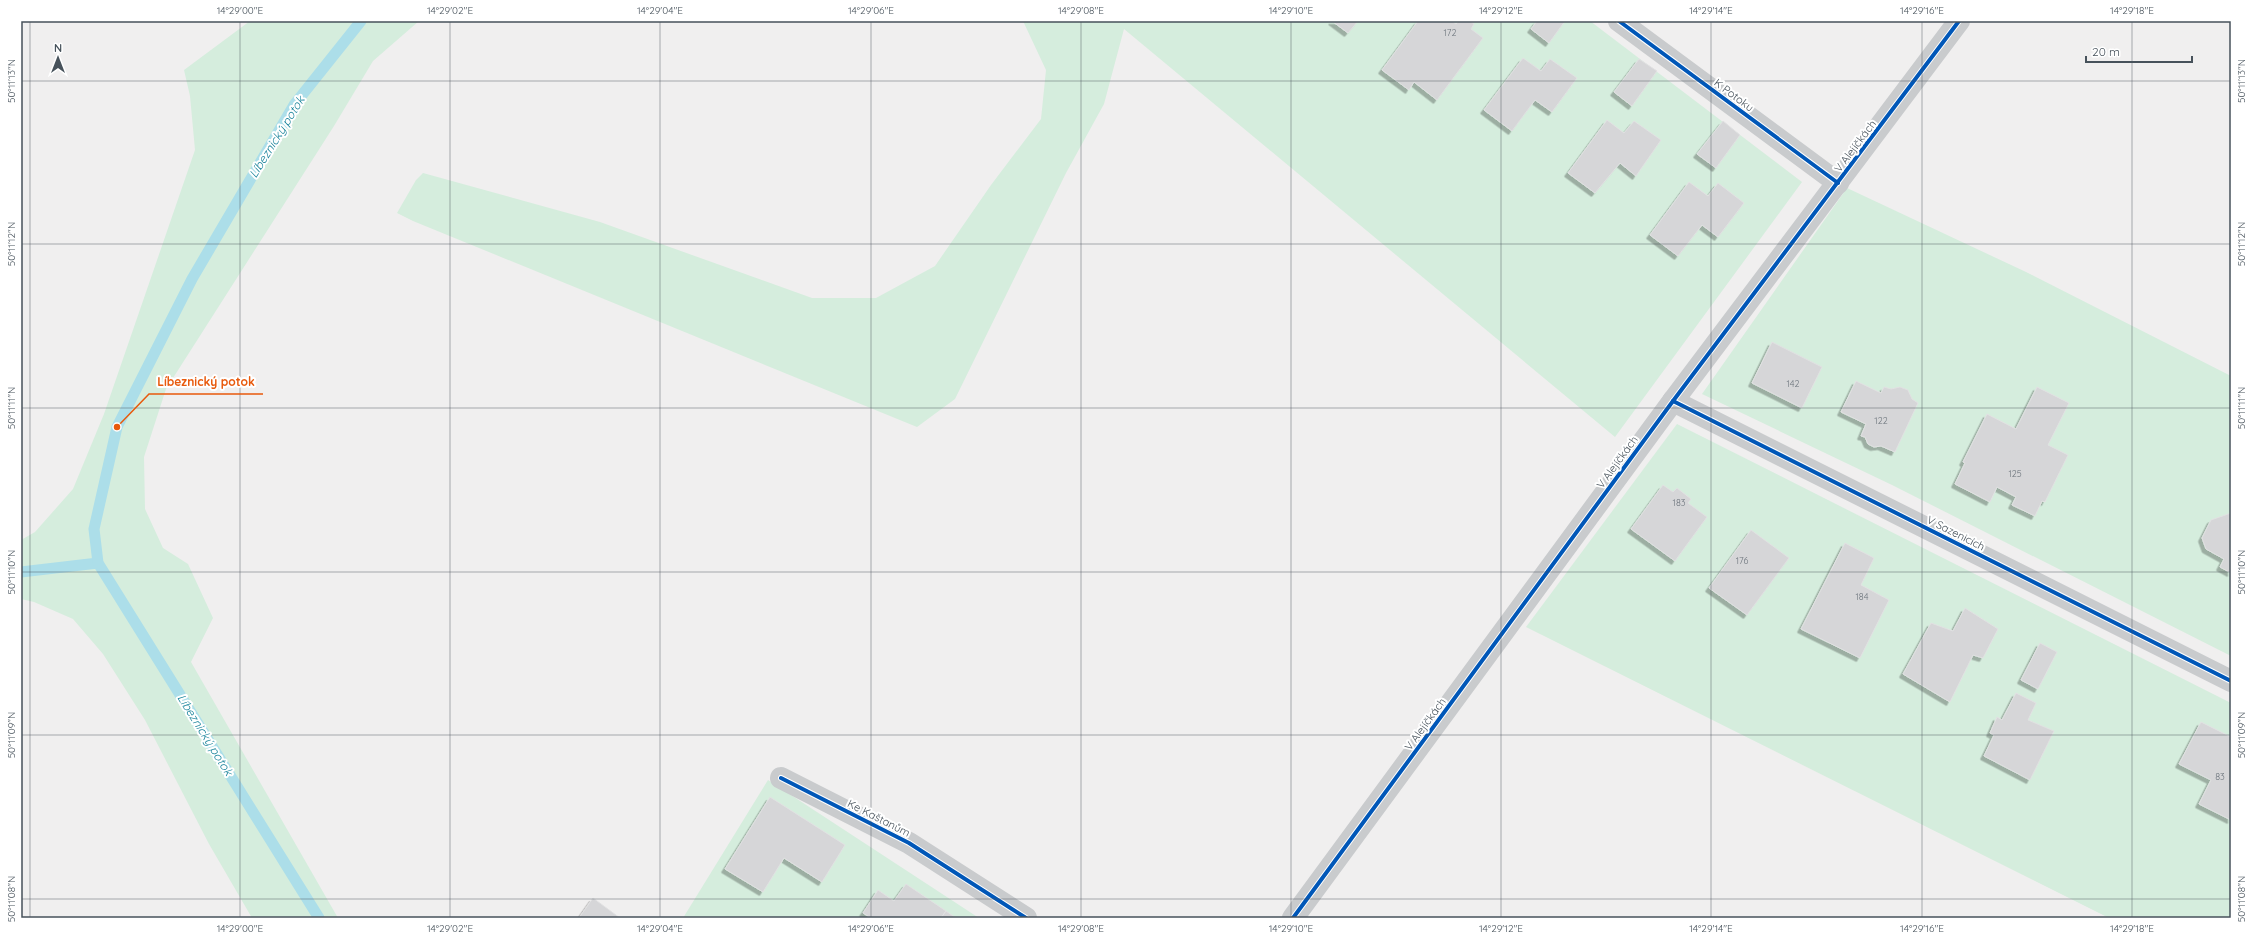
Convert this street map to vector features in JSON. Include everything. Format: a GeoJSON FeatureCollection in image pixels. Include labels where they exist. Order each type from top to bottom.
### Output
{"type":"FeatureCollection","features":[{"type":"Feature","properties":{"kind":"street","name":"K Potoku"},"geometry":{"type":"LineString","coordinates":[[1619,21],[1838,183]]}},
{"type":"Feature","properties":{"kind":"street","name":"V Alejíčkách"},"geometry":{"type":"LineString","coordinates":[[1293,918],[1673,401],[1960,21]]}},
{"type":"Feature","properties":{"kind":"street","name":"V Sazenicích"},"geometry":{"type":"LineString","coordinates":[[1673,401],[2231,681]]}},
{"type":"Feature","properties":{"kind":"street","name":"Ke Kaštanům"},"geometry":{"type":"LineString","coordinates":[[781,778],[909,843],[1026,918]]}},
{"type":"Feature","properties":{"kind":"green space"},"geometry":{"type":"Polygon","coordinates":[[[250,21],[419,21],[373,61],[334,126],[166,389],[144,457],[145,509],[163,548],[188,564],[213,618],[191,662],[338,918],[252,918],[209,844],[145,720],[103,654],[73,619],[34,602],[21,599],[21,540],[35,532],[73,489],[104,414],[195,150],[190,96],[184,70],[250,21]]]}},
{"type":"Feature","properties":{"kind":"green space"},"geometry":{"type":"Polygon","coordinates":[[[1023,21],[1590,21],[1802,182],[1615,437],[1124,29],[1104,104],[1066,173],[955,399],[917,427],[413,221],[397,213],[416,180],[423,173],[600,222],[812,298],[876,298],[935,266],[991,185],[1041,119],[1046,70],[1023,21]]]}},
{"type":"Feature","properties":{"kind":"green space"},"geometry":{"type":"Polygon","coordinates":[[[1847,188],[2026,272],[2231,376],[2231,656],[1892,485],[1702,394],[1847,188]]]}},
{"type":"Feature","properties":{"kind":"green space"},"geometry":{"type":"Polygon","coordinates":[[[1677,424],[2231,703],[2231,918],[2109,918],[1526,627],[1677,424]]]}},
{"type":"Feature","properties":{"kind":"green space"},"geometry":{"type":"Polygon","coordinates":[[[768,780],[979,918],[683,918],[768,780]]]}},
{"type":"Feature","properties":{"kind":"building"},"geometry":{"type":"Polygon","coordinates":[[[1332,21],[1358,21],[1348,33],[1332,21]]]}},
{"type":"Feature","properties":{"kind":"building"},"geometry":{"type":"Polygon","coordinates":[[[1418,21],[1452,21],[1456,24],[1459,21],[1470,21],[1474,24],[1471,29],[1483,38],[1437,100],[1414,82],[1409,90],[1382,70],[1418,21]]]}},
{"type":"Feature","properties":{"kind":"building"},"geometry":{"type":"Polygon","coordinates":[[[1537,21],[1565,21],[1549,43],[1531,29],[1537,21]]]}},
{"type":"Feature","properties":{"kind":"building"},"geometry":{"type":"Polygon","coordinates":[[[1523,58],[1541,71],[1550,59],[1577,78],[1552,112],[1535,100],[1512,131],[1484,110],[1523,58]]]}},
{"type":"Feature","properties":{"kind":"building"},"geometry":{"type":"Polygon","coordinates":[[[1639,59],[1657,71],[1632,106],[1614,92],[1639,59]]]}},
{"type":"Feature","properties":{"kind":"building"},"geometry":{"type":"Polygon","coordinates":[[[1607,120],[1624,133],[1634,121],[1661,140],[1636,176],[1620,163],[1595,193],[1568,173],[1607,120]]]}},
{"type":"Feature","properties":{"kind":"building"},"geometry":{"type":"Polygon","coordinates":[[[1723,121],[1740,135],[1716,168],[1697,154],[1723,121]]]}},
{"type":"Feature","properties":{"kind":"building"},"geometry":{"type":"Polygon","coordinates":[[[1689,182],[1708,196],[1718,183],[1744,203],[1718,237],[1702,225],[1678,256],[1650,235],[1689,182]]]}},
{"type":"Feature","properties":{"kind":"building"},"geometry":{"type":"Polygon","coordinates":[[[1772,342],[1822,367],[1802,408],[1752,383],[1772,342]]]}},
{"type":"Feature","properties":{"kind":"building"},"geometry":{"type":"Polygon","coordinates":[[[1856,381],[1881,393],[1884,387],[1891,389],[1900,387],[1908,390],[1912,399],[1918,403],[1895,452],[1881,446],[1874,447],[1868,444],[1865,437],[1861,436],[1866,424],[1841,412],[1856,381]]]}},
{"type":"Feature","properties":{"kind":"building"},"geometry":{"type":"Polygon","coordinates":[[[2037,387],[2069,403],[2048,445],[2068,455],[2045,502],[2042,501],[2035,516],[2012,505],[2016,497],[1997,487],[1990,502],[1955,484],[1965,463],[1963,462],[1987,414],[2016,429],[2037,387]]]}},
{"type":"Feature","properties":{"kind":"building"},"geometry":{"type":"Polygon","coordinates":[[[1663,485],[1673,492],[1677,488],[1691,499],[1688,503],[1707,517],[1675,561],[1631,529],[1663,485]]]}},
{"type":"Feature","properties":{"kind":"building"},"geometry":{"type":"Polygon","coordinates":[[[2231,513],[2231,573],[2220,567],[2224,559],[2206,549],[2202,538],[2211,520],[2231,513]]]}},
{"type":"Feature","properties":{"kind":"building"},"geometry":{"type":"Polygon","coordinates":[[[1751,530],[1789,558],[1747,615],[1709,588],[1751,530]]]}},
{"type":"Feature","properties":{"kind":"building"},"geometry":{"type":"Polygon","coordinates":[[[1845,543],[1874,558],[1861,585],[1889,600],[1860,658],[1801,629],[1845,543]]]}},
{"type":"Feature","properties":{"kind":"building"},"geometry":{"type":"Polygon","coordinates":[[[1965,608],[1998,629],[1983,658],[1973,655],[1950,702],[1903,674],[1931,623],[1953,631],[1965,608]]]}},
{"type":"Feature","properties":{"kind":"building"},"geometry":{"type":"Polygon","coordinates":[[[2040,643],[2057,652],[2038,689],[2021,680],[2040,643]]]}},
{"type":"Feature","properties":{"kind":"building"},"geometry":{"type":"Polygon","coordinates":[[[2016,693],[2036,703],[2028,720],[2054,731],[2030,780],[1984,756],[1994,735],[1990,733],[1997,717],[2002,720],[2016,693]]]}},
{"type":"Feature","properties":{"kind":"building"},"geometry":{"type":"Polygon","coordinates":[[[2201,722],[2231,737],[2231,820],[2199,804],[2211,780],[2179,764],[2201,722]]]}},
{"type":"Feature","properties":{"kind":"building"},"geometry":{"type":"Polygon","coordinates":[[[770,797],[845,845],[822,882],[784,858],[763,892],[725,869],[770,797]]]}},
{"type":"Feature","properties":{"kind":"building"},"geometry":{"type":"Polygon","coordinates":[[[906,884],[946,911],[941,918],[871,918],[863,913],[878,890],[894,901],[906,884]]]}},
{"type":"Feature","properties":{"kind":"building"},"geometry":{"type":"Polygon","coordinates":[[[593,898],[620,918],[579,918],[593,898]]]}},
{"type":"Feature","properties":{"kind":"building"},"geometry":{"type":"Polygon","coordinates":[[[946,911],[956,918],[941,918],[946,911]]]}},
{"type":"Feature","properties":{"kind":"waterway","name":"Líbeznický potok"},"geometry":{"type":"LineString","coordinates":[[319,918],[98,563],[94,529],[117,427],[192,279],[294,105],[361,21]]}},
{"type":"Feature","properties":{"kind":"waterway"},"geometry":{"type":"LineString","coordinates":[[21,572],[98,563]]}},
{"type":"Feature","properties":{"kind":"cycle path"},"geometry":{"type":"LineString","coordinates":[[1619,21],[1838,183]]}},
{"type":"Feature","properties":{"kind":"cycle path"},"geometry":{"type":"LineString","coordinates":[[1293,918],[1673,401],[1959,21]]}},
{"type":"Feature","properties":{"kind":"cycle path"},"geometry":{"type":"LineString","coordinates":[[1673,401],[2231,681]]}},
{"type":"Feature","properties":{"kind":"cycle path"},"geometry":{"type":"LineString","coordinates":[[781,778],[909,843],[1026,918]]}},
{"type":"Feature","properties":{"kind":"place","name":"Líbeznický potok"},"geometry":{"type":"Point","coordinates":[117,427]}}]}
